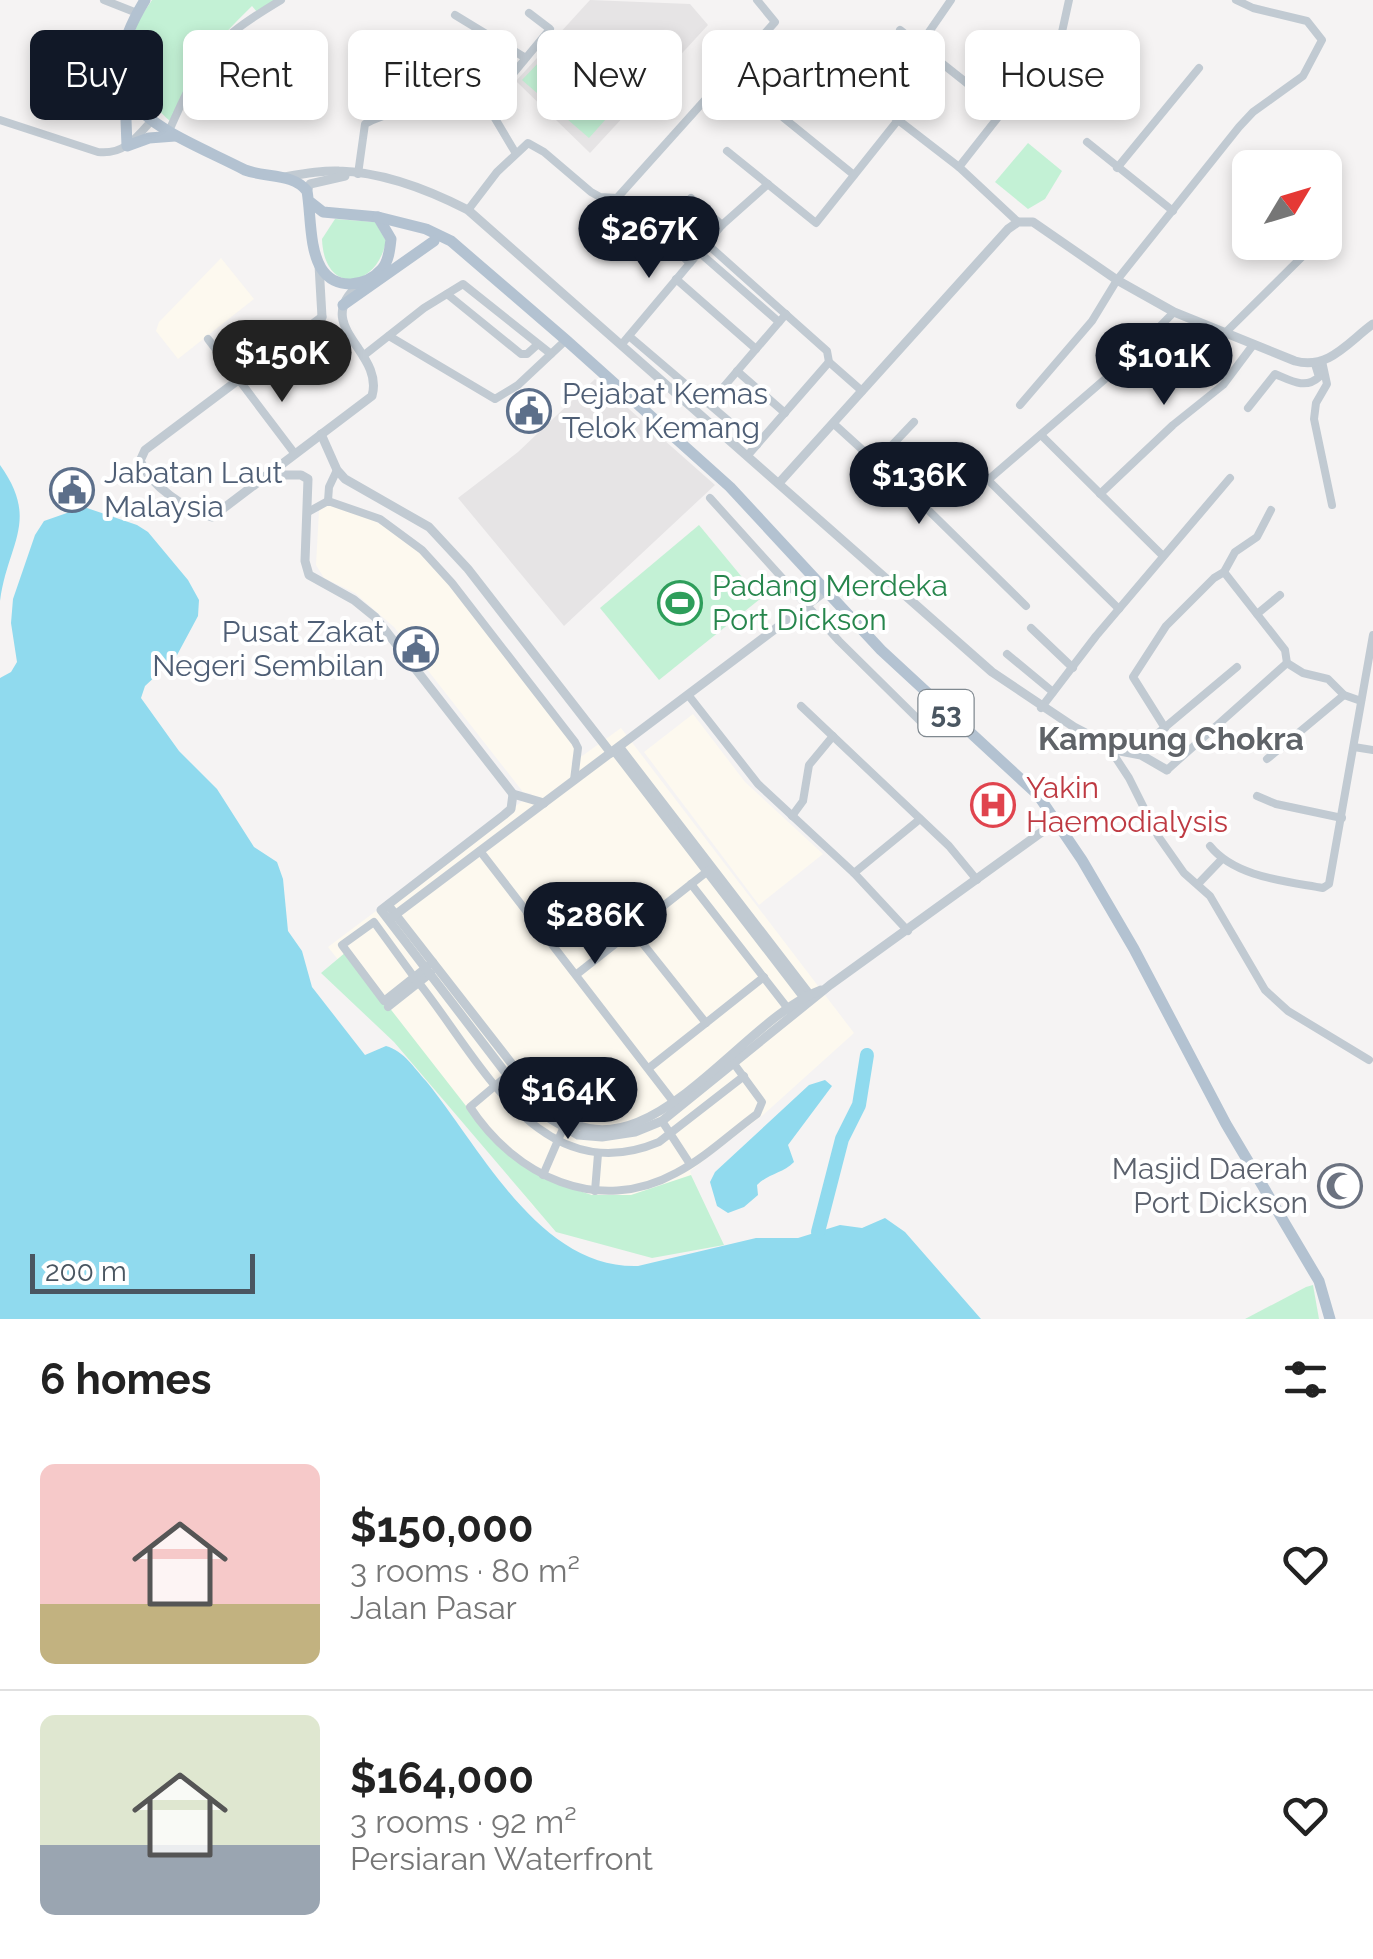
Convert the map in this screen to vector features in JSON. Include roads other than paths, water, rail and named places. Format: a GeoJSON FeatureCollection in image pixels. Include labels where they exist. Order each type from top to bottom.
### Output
{"type":"FeatureCollection","features":[{"type":"Feature","properties":{"kind":"main road"},"geometry":{"type":"LineString","coordinates":[[127,30],[145,0]]}},
{"type":"Feature","properties":{"kind":"main road"},"geometry":{"type":"LineString","coordinates":[[133,30],[134,18]]}},
{"type":"Feature","properties":{"kind":"main road"},"geometry":{"type":"LineString","coordinates":[[126,120],[127,146],[174,134]]}},
{"type":"Feature","properties":{"kind":"main road"},"geometry":{"type":"LineString","coordinates":[[152,120],[245,170],[294,180],[322,212],[378,217],[390,238],[389,254],[382,269]]}},
{"type":"Feature","properties":{"kind":"main road"},"geometry":{"type":"LineString","coordinates":[[308,196],[319,264],[336,281],[362,283],[417,246],[452,241]]}},
{"type":"Feature","properties":{"kind":"main road"},"geometry":{"type":"LineString","coordinates":[[316,248],[320,229],[340,213]]}},
{"type":"Feature","properties":{"kind":"main road","name":"53"},"geometry":{"type":"LineString","coordinates":[[378,217],[426,228],[452,241],[566,340],[730,486],[881,650],[1028,786],[1057,821],[1134,949],[1226,1124],[1319,1281],[1330,1319]]}},
{"type":"Feature","properties":{"kind":"main road"},"geometry":{"type":"LineString","coordinates":[[343,306],[434,242]]}},
{"type":"Feature","properties":{"kind":"street"},"geometry":{"type":"LineString","coordinates":[[104,0],[125,4],[134,18]]}},
{"type":"Feature","properties":{"kind":"street"},"geometry":{"type":"LineString","coordinates":[[174,134],[192,80],[208,55],[223,38],[281,0]]}},
{"type":"Feature","properties":{"kind":"street"},"geometry":{"type":"LineString","coordinates":[[468,210],[515,152],[528,143],[590,192],[617,198],[775,22],[757,0]]}},
{"type":"Feature","properties":{"kind":"street"},"geometry":{"type":"LineString","coordinates":[[930,30],[951,0]]}},
{"type":"Feature","properties":{"kind":"street"},"geometry":{"type":"LineString","coordinates":[[1062,30],[1069,0]]}},
{"type":"Feature","properties":{"kind":"street"},"geometry":{"type":"LineString","coordinates":[[1020,404],[1092,322],[1117,280],[1246,120],[1303,76],[1322,40],[1307,20],[1253,8],[1236,0]]}},
{"type":"Feature","properties":{"kind":"street"},"geometry":{"type":"LineString","coordinates":[[517,66],[550,29],[529,13]]}},
{"type":"Feature","properties":{"kind":"street"},"geometry":{"type":"LineString","coordinates":[[455,14],[524,57]]}},
{"type":"Feature","properties":{"kind":"street"},"geometry":{"type":"LineString","coordinates":[[945,65],[965,81]]}},
{"type":"Feature","properties":{"kind":"street"},"geometry":{"type":"LineString","coordinates":[[1118,168],[1198,68]]}},
{"type":"Feature","properties":{"kind":"street"},"geometry":{"type":"LineString","coordinates":[[0,120],[98,152],[114,153],[127,146],[152,120]]}},
{"type":"Feature","properties":{"kind":"street"},"geometry":{"type":"LineString","coordinates":[[358,174],[366,124],[372,120]]}},
{"type":"Feature","properties":{"kind":"street"},"geometry":{"type":"LineString","coordinates":[[496,120],[515,152]]}},
{"type":"Feature","properties":{"kind":"street"},"geometry":{"type":"LineString","coordinates":[[787,120],[854,175]]}},
{"type":"Feature","properties":{"kind":"street"},"geometry":{"type":"LineString","coordinates":[[728,151],[816,223],[898,120],[958,167],[1018,222]]}},
{"type":"Feature","properties":{"kind":"street"},"geometry":{"type":"LineString","coordinates":[[958,167],[995,120]]}},
{"type":"Feature","properties":{"kind":"street"},"geometry":{"type":"LineString","coordinates":[[1086,142],[1173,211]]}},
{"type":"Feature","properties":{"kind":"street"},"geometry":{"type":"LineString","coordinates":[[277,178],[339,171],[358,174],[420,188],[468,210],[757,445]]}},
{"type":"Feature","properties":{"kind":"street"},"geometry":{"type":"LineString","coordinates":[[308,196],[310,184],[317,180],[358,174]]}},
{"type":"Feature","properties":{"kind":"street"},"geometry":{"type":"LineString","coordinates":[[626,340],[722,224],[768,184]]}},
{"type":"Feature","properties":{"kind":"street"},"geometry":{"type":"LineString","coordinates":[[617,198],[690,263]]}},
{"type":"Feature","properties":{"kind":"street"},"geometry":{"type":"LineString","coordinates":[[692,198],[722,224]]}},
{"type":"Feature","properties":{"kind":"street"},"geometry":{"type":"LineString","coordinates":[[779,483],[1018,222],[1033,222],[1117,280],[1174,312],[1295,361],[1319,363],[1334,356],[1373,324]]}},
{"type":"Feature","properties":{"kind":"street"},"geometry":{"type":"LineString","coordinates":[[707,244],[827,352],[828,362],[862,392]]}},
{"type":"Feature","properties":{"kind":"street"},"geometry":{"type":"LineString","coordinates":[[700,253],[779,322]]}},
{"type":"Feature","properties":{"kind":"street"},"geometry":{"type":"LineString","coordinates":[[1224,334],[1299,260]]}},
{"type":"Feature","properties":{"kind":"street"},"geometry":{"type":"LineString","coordinates":[[319,264],[322,317]]}},
{"type":"Feature","properties":{"kind":"street"},"geometry":{"type":"LineString","coordinates":[[676,279],[756,349]]}},
{"type":"Feature","properties":{"kind":"street"},"geometry":{"type":"LineString","coordinates":[[348,335],[343,306],[348,294],[362,283]]}},
{"type":"Feature","properties":{"kind":"street"},"geometry":{"type":"LineString","coordinates":[[364,356],[463,284],[551,354]]}},
{"type":"Feature","properties":{"kind":"street"},"geometry":{"type":"LineString","coordinates":[[448,294],[521,354],[538,345]]}},
{"type":"Feature","properties":{"kind":"street"},"geometry":{"type":"LineString","coordinates":[[988,480],[1126,362],[1174,312]]}},
{"type":"Feature","properties":{"kind":"street"},"geometry":{"type":"LineString","coordinates":[[709,404],[786,314]]}},
{"type":"Feature","properties":{"kind":"street"},"geometry":{"type":"LineString","coordinates":[[322,317],[332,320],[364,356],[376,382],[372,396],[212,517],[178,501],[142,467],[140,458],[145,450],[322,317]]}},
{"type":"Feature","properties":{"kind":"street"},"geometry":{"type":"LineString","coordinates":[[390,336],[495,399],[518,385],[566,340]]}},
{"type":"Feature","properties":{"kind":"street"},"geometry":{"type":"LineString","coordinates":[[208,338],[295,454]]}},
{"type":"Feature","properties":{"kind":"street"},"geometry":{"type":"LineString","coordinates":[[626,340],[927,618],[992,672],[1041,708],[1108,746],[1141,755],[1167,770],[1286,663],[1286,650],[1224,572]]}},
{"type":"Feature","properties":{"kind":"street"},"geometry":{"type":"LineString","coordinates":[[1100,494],[1173,425],[1223,385],[1253,345]]}},
{"type":"Feature","properties":{"kind":"street"},"geometry":{"type":"LineString","coordinates":[[748,455],[828,362]]}},
{"type":"Feature","properties":{"kind":"street"},"geometry":{"type":"LineString","coordinates":[[1248,408],[1275,374],[1300,384],[1315,381],[1319,363]]}},
{"type":"Feature","properties":{"kind":"street"},"geometry":{"type":"LineString","coordinates":[[1319,363],[1327,384],[1316,403],[1314,419],[1332,505]]}},
{"type":"Feature","properties":{"kind":"street"},"geometry":{"type":"LineString","coordinates":[[737,371],[785,413]]}},
{"type":"Feature","properties":{"kind":"street"},"geometry":{"type":"LineString","coordinates":[[876,462],[914,422]]}},
{"type":"Feature","properties":{"kind":"street"},"geometry":{"type":"LineString","coordinates":[[834,424],[921,502],[1026,606]]}},
{"type":"Feature","properties":{"kind":"street"},"geometry":{"type":"LineString","coordinates":[[321,434],[337,470],[357,487],[429,527],[468,569],[710,869],[810,1000]]}},
{"type":"Feature","properties":{"kind":"street"},"geometry":{"type":"LineString","coordinates":[[1041,435],[1162,555]]}},
{"type":"Feature","properties":{"kind":"street"},"geometry":{"type":"LineString","coordinates":[[921,502],[954,464],[962,462],[988,480],[1119,608]]}},
{"type":"Feature","properties":{"kind":"street"},"geometry":{"type":"LineString","coordinates":[[328,501],[337,470]]}},
{"type":"Feature","properties":{"kind":"street"},"geometry":{"type":"LineString","coordinates":[[267,475],[307,477],[310,485],[305,561],[309,575],[354,600],[375,618],[512,794],[544,803]]}},
{"type":"Feature","properties":{"kind":"street"},"geometry":{"type":"LineString","coordinates":[[1041,708],[1162,555],[1230,478]]}},
{"type":"Feature","properties":{"kind":"street"},"geometry":{"type":"LineString","coordinates":[[710,498],[808,606],[931,730]]}},
{"type":"Feature","properties":{"kind":"street"},"geometry":{"type":"LineString","coordinates":[[308,512],[328,501],[380,519],[404,534],[452,582],[575,742],[578,748],[574,781]]}},
{"type":"Feature","properties":{"kind":"street"},"geometry":{"type":"LineString","coordinates":[[1166,728],[1132,677],[1166,626],[1224,572],[1235,552],[1257,538],[1271,510]]}},
{"type":"Feature","properties":{"kind":"street"},"geometry":{"type":"LineString","coordinates":[[452,582],[468,569]]}},
{"type":"Feature","properties":{"kind":"street"},"geometry":{"type":"LineString","coordinates":[[391,913],[480,851],[827,590]]}},
{"type":"Feature","properties":{"kind":"street"},"geometry":{"type":"LineString","coordinates":[[1257,614],[1280,595]]}},
{"type":"Feature","properties":{"kind":"street"},"geometry":{"type":"LineString","coordinates":[[1031,628],[1073,668]]}},
{"type":"Feature","properties":{"kind":"street"},"geometry":{"type":"LineString","coordinates":[[1210,846],[1221,860],[1272,878],[1325,887],[1332,878],[1373,634]]}},
{"type":"Feature","properties":{"kind":"street"},"geometry":{"type":"LineString","coordinates":[[1006,654],[1053,692]]}},
{"type":"Feature","properties":{"kind":"street"},"geometry":{"type":"LineString","coordinates":[[1286,663],[1303,673],[1328,679],[1344,695],[1360,701]]}},
{"type":"Feature","properties":{"kind":"street"},"geometry":{"type":"LineString","coordinates":[[1141,755],[1145,744],[1238,668]]}},
{"type":"Feature","properties":{"kind":"street"},"geometry":{"type":"LineString","coordinates":[[1267,758],[1344,695]]}},
{"type":"Feature","properties":{"kind":"street"},"geometry":{"type":"LineString","coordinates":[[688,696],[754,781],[854,873],[908,931]]}},
{"type":"Feature","properties":{"kind":"street"},"geometry":{"type":"LineString","coordinates":[[922,722],[938,705]]}},
{"type":"Feature","properties":{"kind":"street"},"geometry":{"type":"LineString","coordinates":[[801,706],[949,846],[977,880]]}},
{"type":"Feature","properties":{"kind":"street"},"geometry":{"type":"LineString","coordinates":[[792,816],[802,802],[810,765],[833,736]]}},
{"type":"Feature","properties":{"kind":"street"},"geometry":{"type":"LineString","coordinates":[[1108,746],[1158,836],[1184,873],[1220,911],[1258,982],[1276,1002],[1369,1060]]}},
{"type":"Feature","properties":{"kind":"street"},"geometry":{"type":"LineString","coordinates":[[1354,748],[1373,750]]}},
{"type":"Feature","properties":{"kind":"street"},"geometry":{"type":"LineString","coordinates":[[391,913],[511,809],[512,794]]}},
{"type":"Feature","properties":{"kind":"street"},"geometry":{"type":"LineString","coordinates":[[1257,796],[1342,818]]}},
{"type":"Feature","properties":{"kind":"street"},"geometry":{"type":"LineString","coordinates":[[854,873],[920,819]]}},
{"type":"Feature","properties":{"kind":"street"},"geometry":{"type":"LineString","coordinates":[[565,1125],[592,1130],[633,1126],[676,1104],[810,1000],[1057,821]]}},
{"type":"Feature","properties":{"kind":"street"},"geometry":{"type":"LineString","coordinates":[[480,851],[676,1104]]}},
{"type":"Feature","properties":{"kind":"street"},"geometry":{"type":"LineString","coordinates":[[1198,884],[1221,860]]}},
{"type":"Feature","properties":{"kind":"street"},"geometry":{"type":"LineString","coordinates":[[576,974],[710,869]]}},
{"type":"Feature","properties":{"kind":"street"},"geometry":{"type":"LineString","coordinates":[[690,884],[788,1010]]}},
{"type":"Feature","properties":{"kind":"street"},"geometry":{"type":"LineString","coordinates":[[391,913],[512,1072],[565,1125],[602,1138],[635,1132],[662,1121],[676,1104]]}},
{"type":"Feature","properties":{"kind":"street"},"geometry":{"type":"LineString","coordinates":[[416,980],[384,1001],[342,945],[374,922],[526,1120],[557,1142],[598,1154],[628,1154],[659,1142],[744,1076]]}},
{"type":"Feature","properties":{"kind":"street"},"geometry":{"type":"LineString","coordinates":[[632,930],[706,1023]]}},
{"type":"Feature","properties":{"kind":"street"},"geometry":{"type":"LineString","coordinates":[[388,1007],[430,968]]}},
{"type":"Feature","properties":{"kind":"street"},"geometry":{"type":"LineString","coordinates":[[649,1068],[764,977]]}},
{"type":"Feature","properties":{"kind":"street"},"geometry":{"type":"LineString","coordinates":[[731,1060],[788,1010],[810,1000]]}},
{"type":"Feature","properties":{"kind":"street"},"geometry":{"type":"LineString","coordinates":[[470,1050],[485,1039]]}},
{"type":"Feature","properties":{"kind":"street"},"geometry":{"type":"LineString","coordinates":[[512,1072],[470,1108],[506,1152],[543,1175],[576,1188],[634,1189],[654,1184],[690,1164],[757,1114],[762,1105],[758,1093],[731,1060]]}},
{"type":"Feature","properties":{"kind":"street"},"geometry":{"type":"LineString","coordinates":[[662,1121],[690,1164]]}},
{"type":"Feature","properties":{"kind":"street"},"geometry":{"type":"LineString","coordinates":[[543,1175],[565,1125]]}},
{"type":"Feature","properties":{"kind":"street"},"geometry":{"type":"LineString","coordinates":[[595,1191],[598,1154]]}},
{"type":"Feature","properties":{"kind":"water"},"geometry":{"type":"Polygon","coordinates":[[[0,465],[12,485],[20,517],[0,601],[0,465]]]}},
{"type":"Feature","properties":{"kind":"water"},"geometry":{"type":"Polygon","coordinates":[[[84,507],[148,532],[188,580],[199,600],[198,616],[176,657],[145,686],[141,698],[179,751],[217,789],[254,847],[277,862],[283,879],[288,931],[302,951],[312,987],[365,1055],[386,1046],[408,1060],[491,1170],[542,1226],[571,1248],[603,1262],[638,1266],[756,1238],[798,1238],[840,1225],[862,1228],[885,1218],[905,1232],[981,1319],[0,1319],[0,678],[11,672],[17,662],[11,623],[13,599],[35,535],[44,521],[84,507]]]}},
{"type":"Feature","properties":{"kind":"water"},"geometry":{"type":"Polygon","coordinates":[[[825,1080],[832,1086],[788,1145],[794,1162],[757,1185],[758,1195],[744,1207],[728,1213],[717,1206],[710,1182],[715,1172],[809,1085],[825,1080]]]}},
{"type":"Feature","properties":{"kind":"waterway"},"geometry":{"type":"LineString","coordinates":[[818,1232],[842,1139],[859,1105],[867,1055]]}},
{"type":"Feature","properties":{"kind":"place","name":"Pejabat Kemas Telok Kemang"},"geometry":{"type":"Point","coordinates":[529,411]}},
{"type":"Feature","properties":{"kind":"place","name":"Jabatan Laut Malaysia"},"geometry":{"type":"Point","coordinates":[72,490]}},
{"type":"Feature","properties":{"kind":"place","name":"Padang Merdeka Port Dickson"},"geometry":{"type":"Point","coordinates":[680,603]}},
{"type":"Feature","properties":{"kind":"place","name":"Pusat Zakat Negeri Sembilan"},"geometry":{"type":"Point","coordinates":[416,649]}},
{"type":"Feature","properties":{"kind":"place","name":"Yakin Haemodialysis"},"geometry":{"type":"Point","coordinates":[993,805]}},
{"type":"Feature","properties":{"kind":"place","name":"Masjid Daerah Port Dickson"},"geometry":{"type":"Point","coordinates":[1340,1186]}},
{"type":"Feature","properties":{"kind":"district","name":"Kampung Chokra"},"geometry":{"type":"Point","coordinates":[1171,739]}}]}
